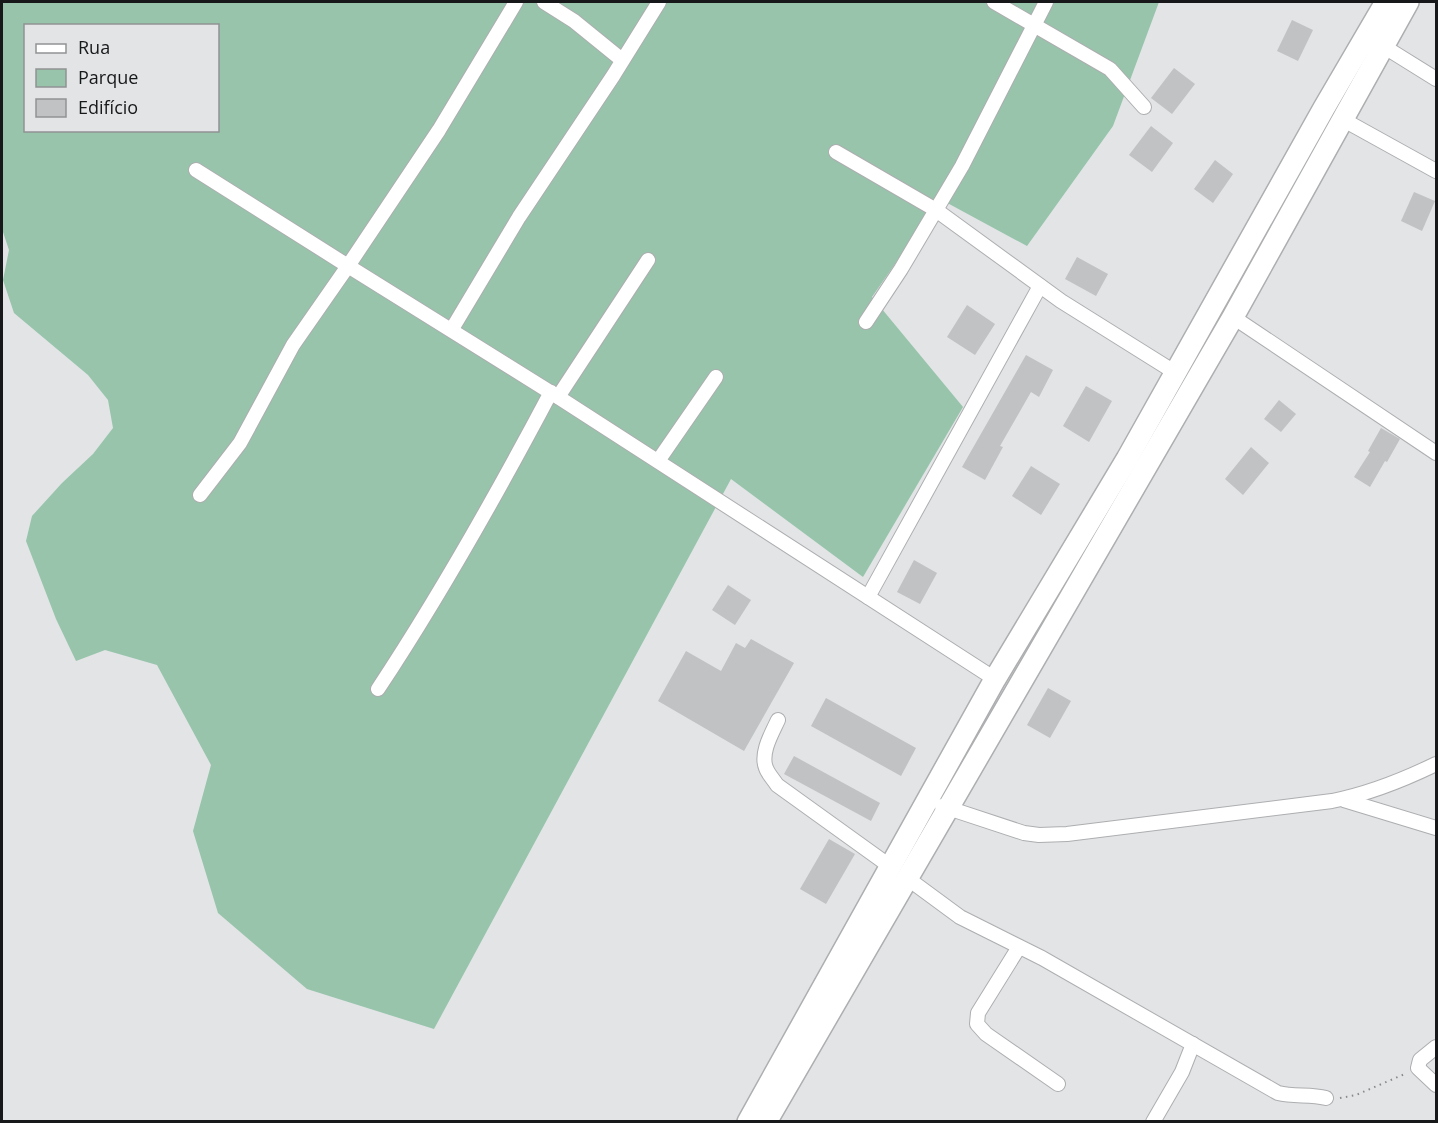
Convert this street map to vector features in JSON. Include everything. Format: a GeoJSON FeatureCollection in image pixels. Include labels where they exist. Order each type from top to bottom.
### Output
{"type":"FeatureCollection","features":[{"type":"Feature","properties":{"kind":"highway"},"geometry":{"type":"LineString","coordinates":[[766,1122],[899,872],[928,801],[995,680],[1176,373],[1386,2]]}},
{"type":"Feature","properties":{"kind":"highway"},"geometry":{"type":"LineString","coordinates":[[748,1122],[899,872],[948,809],[1233,317],[1408,2]]}},
{"type":"Feature","properties":{"kind":"street"},"geometry":{"type":"LineString","coordinates":[[200,495],[240,443],[293,345],[438,130],[516,2]]}},
{"type":"Feature","properties":{"kind":"street"},"geometry":{"type":"LineString","coordinates":[[544,2],[574,21],[622,60]]}},
{"type":"Feature","properties":{"kind":"street"},"geometry":{"type":"LineString","coordinates":[[452,329],[519,217],[659,2]]}},
{"type":"Feature","properties":{"kind":"street"},"geometry":{"type":"LineString","coordinates":[[994,2],[1110,69],[1144,106]]}},
{"type":"Feature","properties":{"kind":"street"},"geometry":{"type":"LineString","coordinates":[[866,322],[901,269],[962,166],[1046,2]]}},
{"type":"Feature","properties":{"kind":"street"},"geometry":{"type":"LineString","coordinates":[[1383,46],[1437,79]]}},
{"type":"Feature","properties":{"kind":"street"},"geometry":{"type":"LineString","coordinates":[[1342,118],[1437,171]]}},
{"type":"Feature","properties":{"kind":"street"},"geometry":{"type":"LineString","coordinates":[[836,153],[936,210],[1040,286],[1176,373]]}},
{"type":"Feature","properties":{"kind":"street"},"geometry":{"type":"LineString","coordinates":[[196,170],[452,329],[995,680]]}},
{"type":"Feature","properties":{"kind":"street"},"geometry":{"type":"LineString","coordinates":[[378,689],[405,648],[555,395],[648,260]]}},
{"type":"Feature","properties":{"kind":"street"},"geometry":{"type":"LineString","coordinates":[[868,597],[1040,286]]}},
{"type":"Feature","properties":{"kind":"street"},"geometry":{"type":"LineString","coordinates":[[1233,317],[1437,453]]}},
{"type":"Feature","properties":{"kind":"street"},"geometry":{"type":"LineString","coordinates":[[658,461],[716,377]]}},
{"type":"Feature","properties":{"kind":"street"},"geometry":{"type":"LineString","coordinates":[[778,720],[769,739],[764,759],[766,769],[777,785],[960,916],[1278,1093],[1289,1096],[1316,1095],[1326,1098]]}},
{"type":"Feature","properties":{"kind":"street"},"geometry":{"type":"LineString","coordinates":[[928,801],[1024,832],[1039,835],[1067,834],[1207,818],[1341,799],[1389,784],[1437,764]]}},
{"type":"Feature","properties":{"kind":"street"},"geometry":{"type":"LineString","coordinates":[[1341,799],[1437,828]]}},
{"type":"Feature","properties":{"kind":"street"},"geometry":{"type":"LineString","coordinates":[[1019,947],[978,1013],[977,1024],[986,1034],[1058,1084]]}},
{"type":"Feature","properties":{"kind":"street"},"geometry":{"type":"LineString","coordinates":[[1153,1122],[1182,1072],[1193,1044]]}},
{"type":"Feature","properties":{"kind":"street"},"geometry":{"type":"LineString","coordinates":[[1437,1047],[1420,1060],[1418,1068],[1437,1085]]}},
{"type":"Feature","properties":{"kind":"path"},"geometry":{"type":"LineString","coordinates":[[1326,1098],[1356,1095],[1418,1068]]}},
{"type":"Feature","properties":{"kind":"green space"},"geometry":{"type":"Polygon","coordinates":[[[2,2],[1159,2],[1113,126],[1027,246],[940,199],[872,297],[963,407],[863,577],[731,479],[434,1029],[307,989],[218,913],[193,831],[211,765],[157,665],[105,650],[76,661],[56,619],[26,541],[32,516],[93,454],[113,428],[108,400],[88,375],[14,313],[3,280],[9,250],[2,229],[2,2]]]}},
{"type":"Feature","properties":{"kind":"building"},"geometry":{"type":"Polygon","coordinates":[[[1292,20],[1313,30],[1298,61],[1277,51],[1292,20]]]}},
{"type":"Feature","properties":{"kind":"building"},"geometry":{"type":"Polygon","coordinates":[[[1174,68],[1195,84],[1172,114],[1151,98],[1174,68]]]}},
{"type":"Feature","properties":{"kind":"building"},"geometry":{"type":"Polygon","coordinates":[[[1151,126],[1173,143],[1152,172],[1129,155],[1151,126]]]}},
{"type":"Feature","properties":{"kind":"building"},"geometry":{"type":"Polygon","coordinates":[[[1215,160],[1233,174],[1213,203],[1194,189],[1215,160]]]}},
{"type":"Feature","properties":{"kind":"building"},"geometry":{"type":"Polygon","coordinates":[[[1414,192],[1435,201],[1422,231],[1401,221],[1414,192]]]}},
{"type":"Feature","properties":{"kind":"building"},"geometry":{"type":"Polygon","coordinates":[[[1077,257],[1108,274],[1096,296],[1065,279],[1077,257]]]}},
{"type":"Feature","properties":{"kind":"building"},"geometry":{"type":"Polygon","coordinates":[[[967,305],[995,324],[975,355],[947,337],[967,305]]]}},
{"type":"Feature","properties":{"kind":"building"},"geometry":{"type":"Polygon","coordinates":[[[1026,355],[1053,370],[1039,397],[1031,392],[1000,446],[1003,447],[985,480],[962,467],[1026,355]]]}},
{"type":"Feature","properties":{"kind":"building"},"geometry":{"type":"Polygon","coordinates":[[[1086,386],[1112,401],[1089,442],[1063,426],[1086,386]]]}},
{"type":"Feature","properties":{"kind":"building"},"geometry":{"type":"Polygon","coordinates":[[[1279,400],[1296,414],[1281,432],[1264,419],[1279,400]]]}},
{"type":"Feature","properties":{"kind":"building"},"geometry":{"type":"Polygon","coordinates":[[[1381,428],[1400,439],[1370,487],[1354,477],[1370,452],[1368,451],[1381,428]]]}},
{"type":"Feature","properties":{"kind":"building"},"geometry":{"type":"Polygon","coordinates":[[[1251,447],[1269,463],[1243,495],[1225,479],[1251,447]]]}},
{"type":"Feature","properties":{"kind":"building"},"geometry":{"type":"Polygon","coordinates":[[[1031,466],[1060,484],[1041,515],[1012,496],[1031,466]]]}},
{"type":"Feature","properties":{"kind":"building"},"geometry":{"type":"Polygon","coordinates":[[[914,560],[937,573],[920,604],[897,592],[914,560]]]}},
{"type":"Feature","properties":{"kind":"building"},"geometry":{"type":"Polygon","coordinates":[[[728,585],[751,600],[735,625],[712,610],[728,585]]]}},
{"type":"Feature","properties":{"kind":"building"},"geometry":{"type":"Polygon","coordinates":[[[751,639],[794,663],[744,751],[658,701],[686,651],[721,671],[736,643],[745,648],[751,639]]]}},
{"type":"Feature","properties":{"kind":"building"},"geometry":{"type":"Polygon","coordinates":[[[1048,688],[1071,701],[1050,738],[1027,725],[1048,688]]]}},
{"type":"Feature","properties":{"kind":"building"},"geometry":{"type":"Polygon","coordinates":[[[826,698],[916,748],[901,776],[811,726],[826,698]]]}},
{"type":"Feature","properties":{"kind":"building"},"geometry":{"type":"Polygon","coordinates":[[[794,756],[880,803],[871,821],[784,774],[794,756]]]}},
{"type":"Feature","properties":{"kind":"building"},"geometry":{"type":"Polygon","coordinates":[[[829,839],[855,854],[826,904],[800,889],[829,839]]]}}]}
